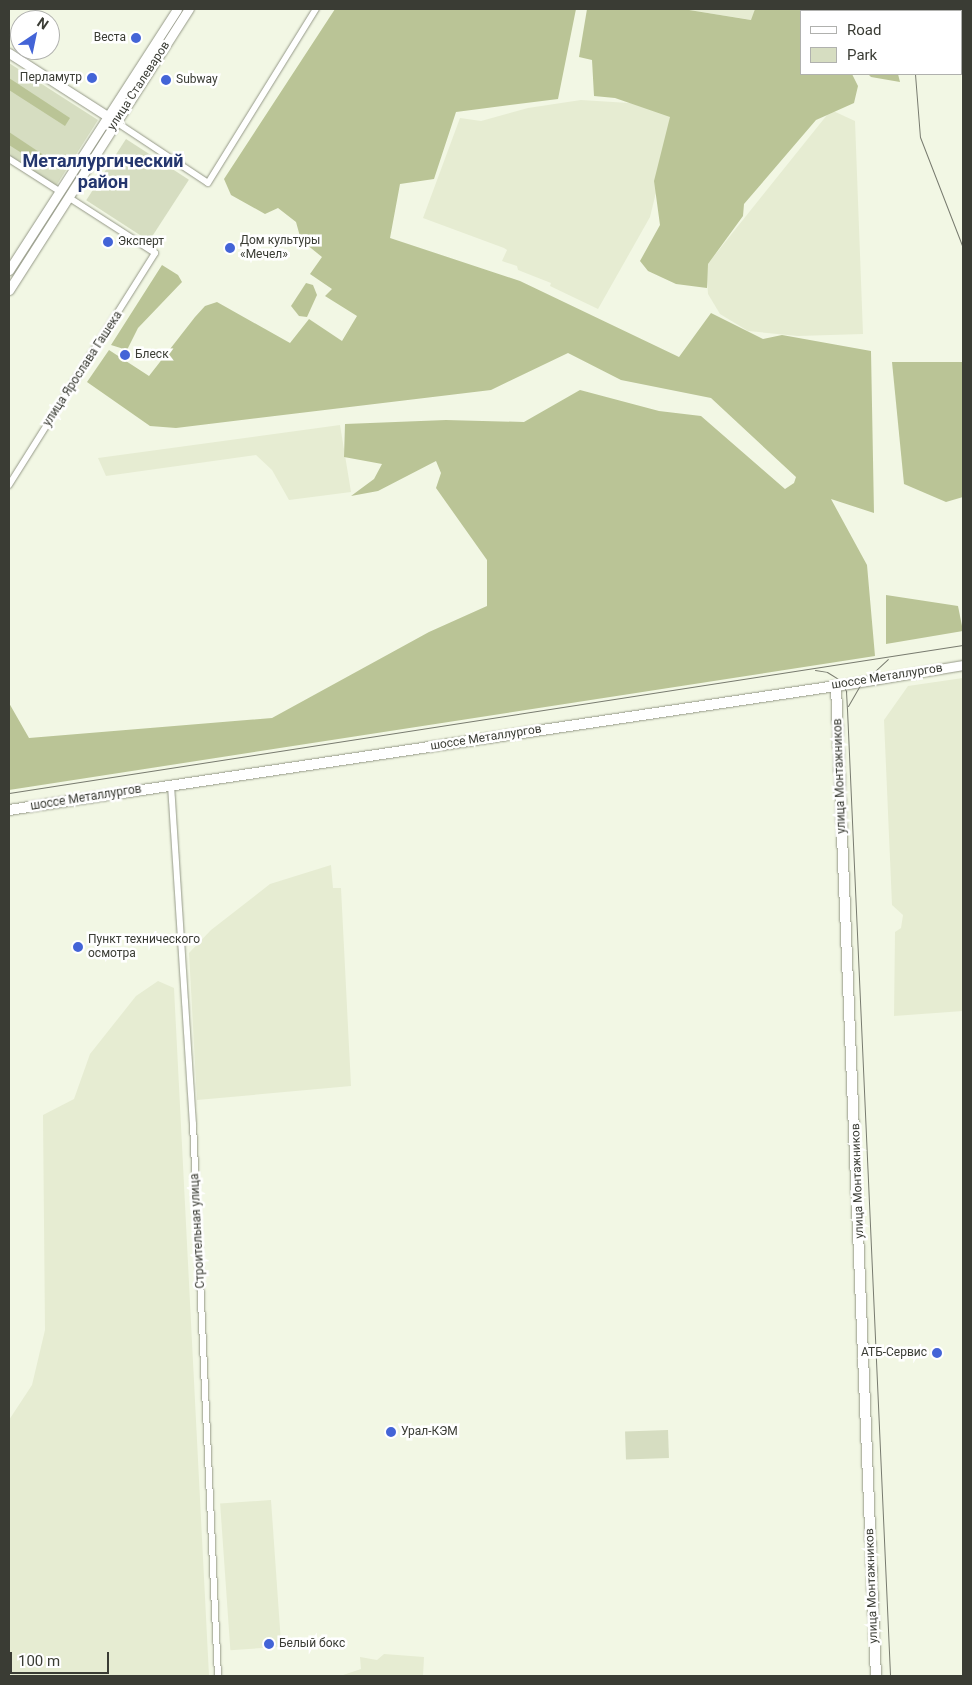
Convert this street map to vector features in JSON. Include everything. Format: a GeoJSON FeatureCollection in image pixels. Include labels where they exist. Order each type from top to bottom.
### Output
{"type":"FeatureCollection","features":[{"type":"Feature","properties":{"kind":"main road","name":"улица Сталеваров"},"geometry":{"type":"LineString","coordinates":[[9,270],[177,9]]}},
{"type":"Feature","properties":{"kind":"main road","name":"улица Сталеваров"},"geometry":{"type":"LineString","coordinates":[[9,290],[188,9]]}},
{"type":"Feature","properties":{"kind":"main road"},"geometry":{"type":"LineString","coordinates":[[9,53],[116,122]]}},
{"type":"Feature","properties":{"kind":"main road"},"geometry":{"type":"LineString","coordinates":[[59,192],[68,197]]}},
{"type":"Feature","properties":{"kind":"main road","name":"шоссе Металлургов"},"geometry":{"type":"LineString","coordinates":[[9,810],[836,686],[963,664]]}},
{"type":"Feature","properties":{"kind":"main road","name":"улица Монтажников"},"geometry":{"type":"LineString","coordinates":[[836,686],[876,1676]]}},
{"type":"Feature","properties":{"kind":"street"},"geometry":{"type":"LineString","coordinates":[[116,122],[208,183],[316,9]]}},
{"type":"Feature","properties":{"kind":"street"},"geometry":{"type":"LineString","coordinates":[[9,159],[59,192]]}},
{"type":"Feature","properties":{"kind":"street","name":"улица Ярослава Гашека"},"geometry":{"type":"LineString","coordinates":[[9,485],[155,253],[68,197]]}},
{"type":"Feature","properties":{"kind":"street","name":"Строительная улица"},"geometry":{"type":"LineString","coordinates":[[171,785],[193,1124],[218,1676]]}},
{"type":"Feature","properties":{"kind":"shaded area"},"geometry":{"type":"Polygon","coordinates":[[[683,9],[755,9],[752,20],[683,9]]]}},
{"type":"Feature","properties":{"kind":"shaded area"},"geometry":{"type":"Polygon","coordinates":[[[581,100],[677,106],[650,217],[598,309],[550,286],[551,283],[518,270],[517,266],[502,261],[507,250],[504,248],[423,218],[460,118],[481,121],[528,108],[581,100]]]}},
{"type":"Feature","properties":{"kind":"shaded area"},"geometry":{"type":"Polygon","coordinates":[[[831,110],[855,121],[863,334],[798,336],[748,331],[720,314],[708,294],[706,266],[831,110]]]}},
{"type":"Feature","properties":{"kind":"shaded area"},"geometry":{"type":"Polygon","coordinates":[[[340,425],[351,492],[289,500],[272,470],[256,455],[106,476],[98,458],[340,425]]]}},
{"type":"Feature","properties":{"kind":"shaded area"},"geometry":{"type":"Polygon","coordinates":[[[963,678],[963,1011],[894,1016],[895,932],[901,928],[903,915],[892,905],[884,720],[908,686],[963,678]]]}},
{"type":"Feature","properties":{"kind":"shaded area"},"geometry":{"type":"Polygon","coordinates":[[[331,865],[333,888],[341,888],[351,1086],[197,1100],[189,953],[211,930],[270,884],[331,865]]]}},
{"type":"Feature","properties":{"kind":"shaded area"},"geometry":{"type":"Polygon","coordinates":[[[158,981],[174,988],[209,1676],[9,1676],[9,1420],[32,1385],[45,1330],[43,1115],[74,1099],[90,1054],[136,996],[158,981]]]}},
{"type":"Feature","properties":{"kind":"shaded area"},"geometry":{"type":"Polygon","coordinates":[[[271,1500],[281,1647],[230,1650],[220,1504],[271,1500]]]}},
{"type":"Feature","properties":{"kind":"shaded area"},"geometry":{"type":"Polygon","coordinates":[[[384,1654],[424,1657],[423,1676],[340,1676],[361,1669],[360,1657],[377,1660],[384,1654]]]}},
{"type":"Feature","properties":{"kind":"green space"},"geometry":{"type":"Polygon","coordinates":[[[335,9],[576,9],[558,99],[456,112],[434,179],[400,184],[390,238],[520,281],[679,357],[711,313],[763,339],[782,335],[871,351],[874,513],[831,499],[867,565],[875,656],[9,790],[9,703],[29,738],[272,718],[429,632],[487,606],[487,560],[436,488],[441,473],[436,461],[378,491],[351,496],[374,479],[382,464],[344,457],[345,424],[446,420],[524,422],[580,390],[659,411],[701,416],[785,489],[794,483],[796,477],[711,398],[621,380],[568,353],[491,390],[176,428],[150,426],[87,382],[109,350],[149,376],[205,306],[217,302],[290,343],[309,319],[342,341],[357,316],[325,296],[332,289],[310,274],[322,257],[301,240],[296,222],[278,208],[265,214],[231,195],[224,179],[335,9]]]}},
{"type":"Feature","properties":{"kind":"green space"},"geometry":{"type":"Polygon","coordinates":[[[587,9],[683,9],[751,20],[755,9],[812,9],[800,10],[800,75],[852,75],[858,86],[854,103],[816,120],[744,204],[743,216],[708,264],[707,288],[676,284],[648,271],[640,261],[660,225],[654,181],[670,117],[615,98],[594,96],[592,60],[579,57],[587,9]]]}},
{"type":"Feature","properties":{"kind":"green space"},"geometry":{"type":"Polygon","coordinates":[[[9,63],[98,120],[56,186],[9,155],[9,63]]]}},
{"type":"Feature","properties":{"kind":"green space"},"geometry":{"type":"Polygon","coordinates":[[[869,75],[898,75],[900,82],[871,77],[869,75]]]}},
{"type":"Feature","properties":{"kind":"green space"},"geometry":{"type":"Polygon","coordinates":[[[9,78],[70,118],[65,126],[9,90],[9,78]]]}},
{"type":"Feature","properties":{"kind":"green space"},"geometry":{"type":"Polygon","coordinates":[[[9,132],[45,156],[39,164],[9,145],[9,132]]]}},
{"type":"Feature","properties":{"kind":"green space"},"geometry":{"type":"Polygon","coordinates":[[[126,139],[189,180],[149,241],[86,200],[126,139]]]}},
{"type":"Feature","properties":{"kind":"green space"},"geometry":{"type":"Polygon","coordinates":[[[162,265],[178,275],[182,282],[138,328],[127,350],[111,345],[162,265]]]}},
{"type":"Feature","properties":{"kind":"green space"},"geometry":{"type":"Polygon","coordinates":[[[306,283],[313,285],[317,295],[307,317],[299,316],[291,306],[306,283]]]}},
{"type":"Feature","properties":{"kind":"green space"},"geometry":{"type":"Polygon","coordinates":[[[892,362],[963,362],[963,497],[946,502],[904,484],[892,362]]]}},
{"type":"Feature","properties":{"kind":"green space"},"geometry":{"type":"Polygon","coordinates":[[[886,595],[958,606],[963,631],[886,644],[886,595]]]}},
{"type":"Feature","properties":{"kind":"green space"},"geometry":{"type":"Polygon","coordinates":[[[668,1430],[669,1458],[626,1459],[625,1432],[668,1430]]]}},
{"type":"Feature","properties":{"kind":"tram line"},"geometry":{"type":"LineString","coordinates":[[915,75],[920,137],[963,248]]}},
{"type":"Feature","properties":{"kind":"tram line"},"geometry":{"type":"LineString","coordinates":[[9,793],[963,645]]}},
{"type":"Feature","properties":{"kind":"tram line"},"geometry":{"type":"LineString","coordinates":[[848,706],[860,685],[888,659]]}},
{"type":"Feature","properties":{"kind":"tram line"},"geometry":{"type":"LineString","coordinates":[[815,670],[827,672],[840,680],[846,691],[890,1676]]}},
{"type":"Feature","properties":{"kind":"place","name":"Веста"},"geometry":{"type":"Point","coordinates":[136,38]}},
{"type":"Feature","properties":{"kind":"place","name":"Перламутр"},"geometry":{"type":"Point","coordinates":[92,78]}},
{"type":"Feature","properties":{"kind":"place","name":"Subway"},"geometry":{"type":"Point","coordinates":[166,80]}},
{"type":"Feature","properties":{"kind":"place","name":"Эксперт"},"geometry":{"type":"Point","coordinates":[108,242]}},
{"type":"Feature","properties":{"kind":"place","name":"Дом культуры «Мечел»"},"geometry":{"type":"Point","coordinates":[230,248]}},
{"type":"Feature","properties":{"kind":"place","name":"Блеск"},"geometry":{"type":"Point","coordinates":[125,355]}},
{"type":"Feature","properties":{"kind":"place","name":"Пункт технического осмотра"},"geometry":{"type":"Point","coordinates":[78,947]}},
{"type":"Feature","properties":{"kind":"place","name":"АТБ-Сервис"},"geometry":{"type":"Point","coordinates":[937,1353]}},
{"type":"Feature","properties":{"kind":"place","name":"Урал-КЭМ"},"geometry":{"type":"Point","coordinates":[391,1432]}},
{"type":"Feature","properties":{"kind":"place","name":"Белый бокс"},"geometry":{"type":"Point","coordinates":[269,1644]}},
{"type":"Feature","properties":{"kind":"district","name":"Металлургический район"},"geometry":{"type":"Point","coordinates":[103,172]}}]}
